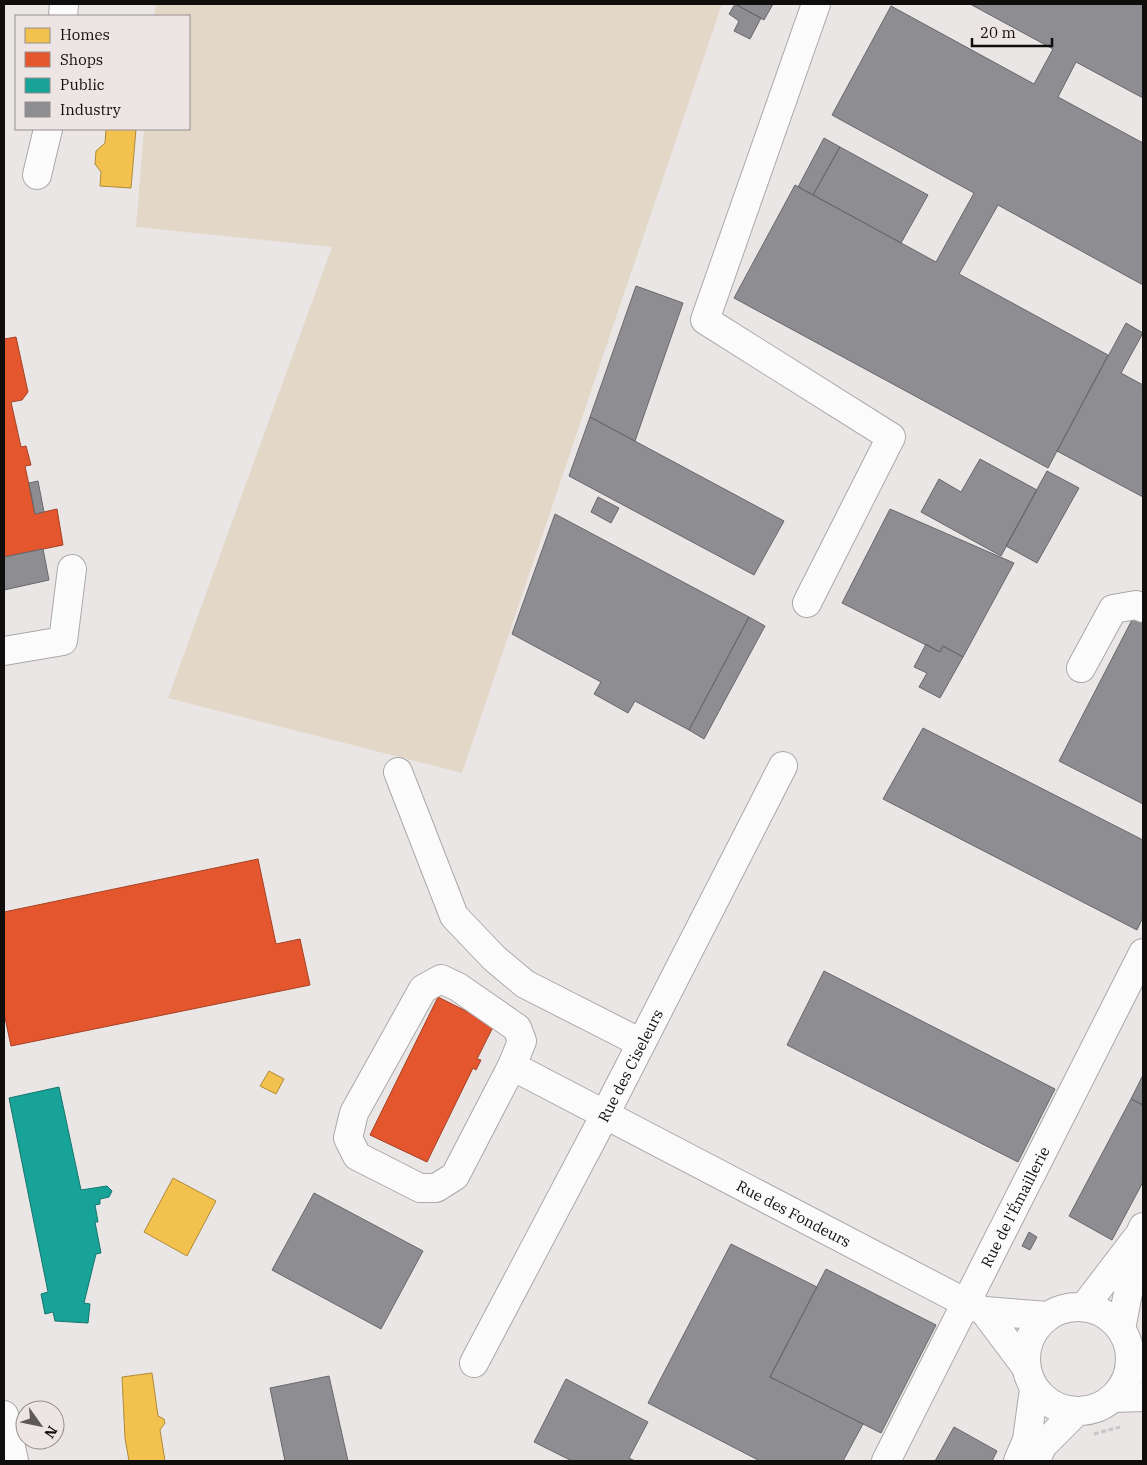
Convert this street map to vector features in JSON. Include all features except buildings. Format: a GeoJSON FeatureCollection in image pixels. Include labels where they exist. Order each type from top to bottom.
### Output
{"type":"FeatureCollection","features":[{"type":"Feature","properties":{"kind":"street"},"geometry":{"type":"LineString","coordinates":[[807,603],[891,437],[705,320],[816,4]]}},
{"type":"Feature","properties":{"kind":"street"},"geometry":{"type":"LineString","coordinates":[[37,175],[48,130]]}},
{"type":"Feature","properties":{"kind":"street"},"geometry":{"type":"LineString","coordinates":[[4,651],[63,641],[72,569]]}},
{"type":"Feature","properties":{"kind":"street"},"geometry":{"type":"LineString","coordinates":[[1081,668],[1113,609],[1136,604],[1143,608]]}},
{"type":"Feature","properties":{"kind":"street","name":"Rue des Ciseleurs"},"geometry":{"type":"LineString","coordinates":[[474,1363],[605,1114],[783,766]]}},
{"type":"Feature","properties":{"kind":"street"},"geometry":{"type":"LineString","coordinates":[[398,772],[454,916],[494,958],[525,984],[641,1043]]}},
{"type":"Feature","properties":{"kind":"street","name":"Rue de l'Émaillerie"},"geometry":{"type":"LineString","coordinates":[[886,1461],[975,1307],[1143,953]]}},
{"type":"Feature","properties":{"kind":"street"},"geometry":{"type":"LineString","coordinates":[[441,979],[458,987],[517,1028],[522,1041],[512,1066],[455,1176],[436,1188],[420,1188],[357,1156],[348,1138],[354,1114],[424,988],[441,979]]}},
{"type":"Feature","properties":{"kind":"street","name":"Rue des Fondeurs"},"geometry":{"type":"LineString","coordinates":[[512,1066],[975,1307]]}},
{"type":"Feature","properties":{"kind":"street"},"geometry":{"type":"LineString","coordinates":[[1084,1307],[1141,1232]]}},
{"type":"Feature","properties":{"kind":"street"},"geometry":{"type":"LineString","coordinates":[[1121,1329],[1141,1232]]}},
{"type":"Feature","properties":{"kind":"street"},"geometry":{"type":"LineString","coordinates":[[975,1307],[1048,1316]]}},
{"type":"Feature","properties":{"kind":"street"},"geometry":{"type":"LineString","coordinates":[[975,1307],[1030,1378],[1052,1405],[1076,1412],[1090,1411],[1103,1406],[1114,1398],[1124,1386],[1129,1372],[1137,1363],[1121,1329],[1111,1318],[1098,1311],[1084,1307],[1071,1307],[1048,1316],[1030,1338],[1026,1352],[1030,1378],[1028,1440],[1018,1461]]}},
{"type":"Feature","properties":{"kind":"street"},"geometry":{"type":"LineString","coordinates":[[1114,1398],[1143,1397]]}},
{"type":"Feature","properties":{"kind":"street"},"geometry":{"type":"LineString","coordinates":[[1035,1461],[1043,1445],[1076,1412]]}},
{"type":"Feature","properties":{"kind":"street"},"geometry":{"type":"LineString","coordinates":[[4,1415],[14,1461]]}},
{"type":"Feature","properties":{"kind":"path"},"geometry":{"type":"LineString","coordinates":[[1090,1436],[1128,1424]]}},
{"type":"Feature","properties":{"kind":"shaded area"},"geometry":{"type":"Polygon","coordinates":[[[156,4],[722,4],[462,773],[168,698],[332,247],[136,227],[144,130],[190,130],[190,15],[154,15],[156,4]]]}}]}
